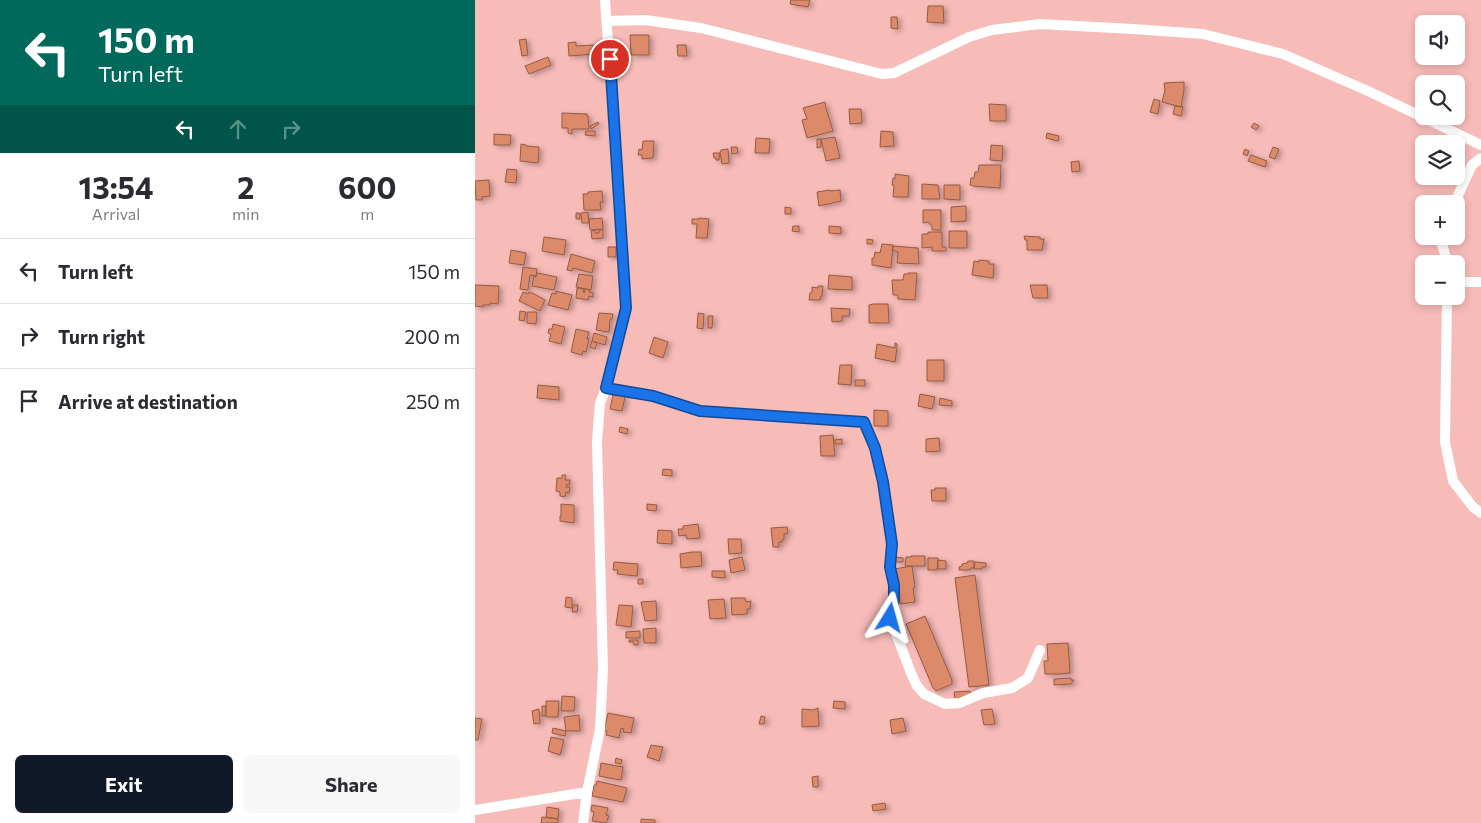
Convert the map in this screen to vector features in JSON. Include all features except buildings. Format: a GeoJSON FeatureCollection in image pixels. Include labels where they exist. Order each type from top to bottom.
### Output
{"type":"FeatureCollection","features":[{"type":"Feature","properties":{"kind":"street"},"geometry":{"type":"LineString","coordinates":[[583,823],[587,792],[600,728],[603,668],[597,442],[601,404],[626,308],[605,0]]}},
{"type":"Feature","properties":{"kind":"street"},"geometry":{"type":"LineString","coordinates":[[607,21],[645,20],[701,28],[882,74],[894,73],[969,37],[992,30],[1040,24],[1203,34],[1283,54],[1368,91],[1481,145]]}},
{"type":"Feature","properties":{"kind":"street"},"geometry":{"type":"LineString","coordinates":[[1458,195],[1472,166],[1481,158]]}},
{"type":"Feature","properties":{"kind":"street"},"geometry":{"type":"LineString","coordinates":[[1465,282],[1481,282]]}},
{"type":"Feature","properties":{"kind":"street"},"geometry":{"type":"LineString","coordinates":[[1447,305],[1445,442],[1453,481],[1473,507],[1481,513]]}},
{"type":"Feature","properties":{"kind":"street"},"geometry":{"type":"LineString","coordinates":[[606,388],[653,396],[700,411],[864,422],[875,448],[883,482],[892,544],[890,567],[894,585],[894,598],[890,618],[917,686],[924,694],[945,704],[960,703],[983,693],[1013,688],[1028,678],[1040,650]]}},
{"type":"Feature","properties":{"kind":"street"},"geometry":{"type":"LineString","coordinates":[[475,810],[587,792]]}},
{"type":"Feature","properties":{"kind":"route"},"geometry":{"type":"LineString","coordinates":[[610,59],[626,308],[606,388],[653,396],[700,411],[864,422],[875,448],[883,482],[892,544],[890,567],[894,585],[894,598],[890,618]]}}]}
